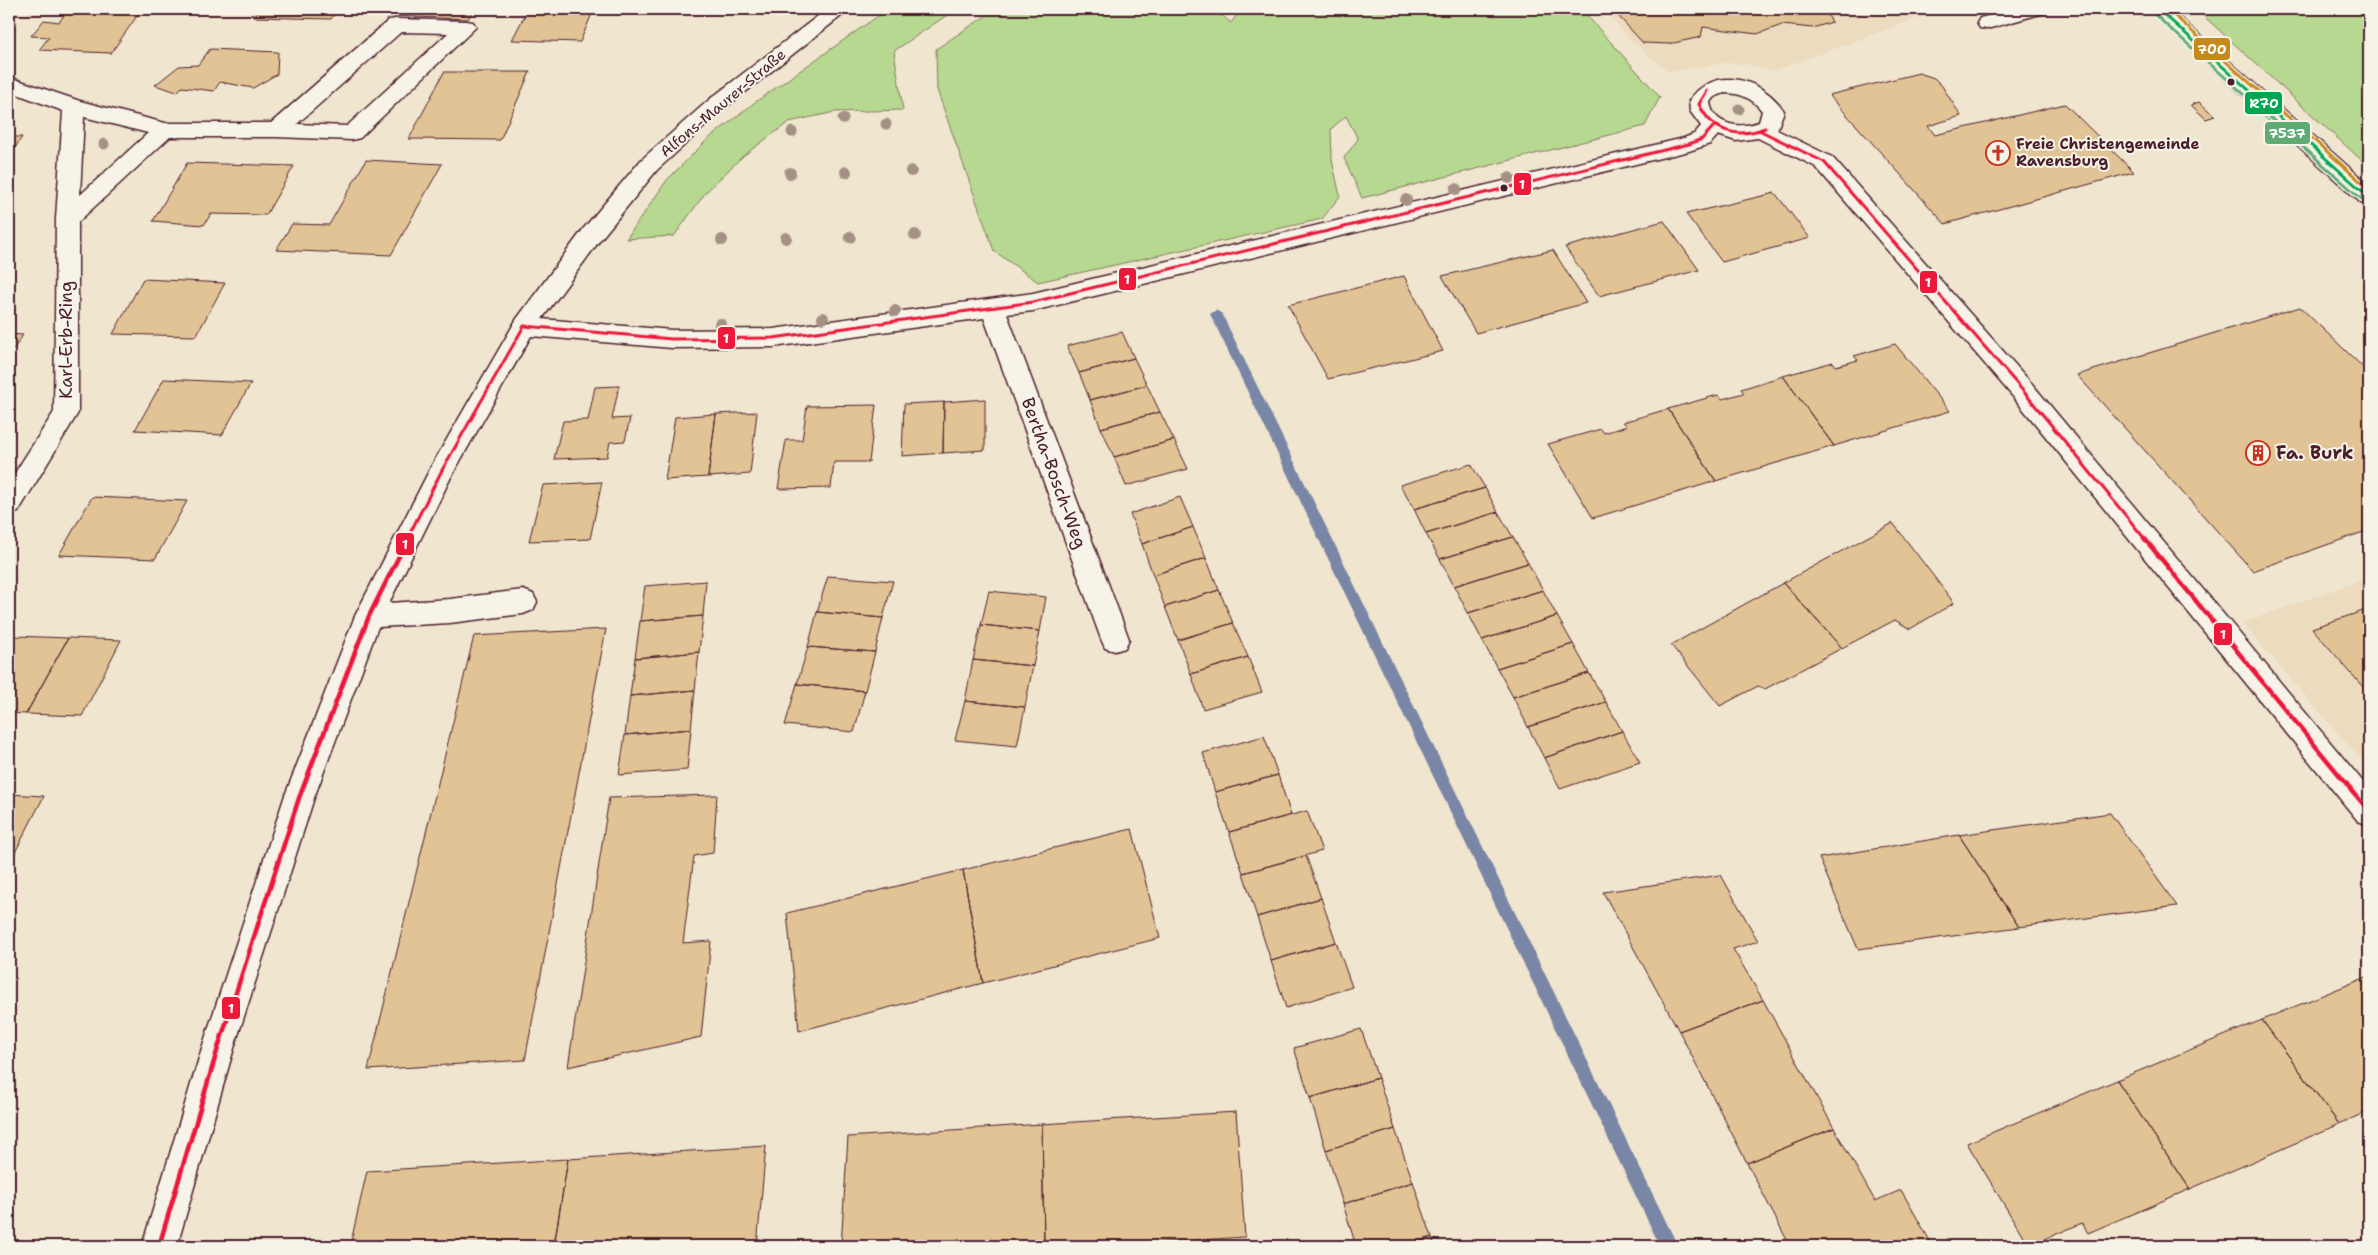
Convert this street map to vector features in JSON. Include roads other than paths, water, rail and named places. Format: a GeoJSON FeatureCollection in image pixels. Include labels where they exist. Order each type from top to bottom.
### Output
{"type":"FeatureCollection","features":[{"type":"Feature","properties":{"kind":"street","name":"Alfons-Maurer-Straße"},"geometry":{"type":"LineString","coordinates":[[159,1246],[218,1048],[299,798],[369,616],[440,472],[524,326],[592,234],[650,166],[717,104],[840,9]]}},
{"type":"Feature","properties":{"kind":"street"},"geometry":{"type":"LineString","coordinates":[[1987,23],[2038,9]]}},
{"type":"Feature","properties":{"kind":"street"},"geometry":{"type":"LineString","coordinates":[[2158,9],[2369,197]]}},
{"type":"Feature","properties":{"kind":"street"},"geometry":{"type":"LineString","coordinates":[[9,84],[74,107],[165,130],[276,130],[352,133],[466,27],[396,25],[276,130]]}},
{"type":"Feature","properties":{"kind":"street"},"geometry":{"type":"LineString","coordinates":[[1733,86],[1752,91],[1769,103],[1773,111],[1773,118],[1769,126],[1761,131],[1736,134],[1714,126],[1700,112],[1699,104],[1701,97],[1713,88],[1733,86]]}},
{"type":"Feature","properties":{"kind":"street","name":"Karl-Erb-Ring"},"geometry":{"type":"LineString","coordinates":[[9,504],[66,413],[67,219],[74,107]]}},
{"type":"Feature","properties":{"kind":"street"},"geometry":{"type":"LineString","coordinates":[[524,326],[672,338],[773,338],[1033,302],[1689,144],[1702,139],[1714,126]]}},
{"type":"Feature","properties":{"kind":"street"},"geometry":{"type":"LineString","coordinates":[[67,219],[165,130]]}},
{"type":"Feature","properties":{"kind":"street"},"geometry":{"type":"LineString","coordinates":[[1761,131],[1824,162],[2024,392],[2369,811]]}},
{"type":"Feature","properties":{"kind":"street","name":"Bertha-Bosch-Weg"},"geometry":{"type":"LineString","coordinates":[[992,307],[1115,639]]}},
{"type":"Feature","properties":{"kind":"street"},"geometry":{"type":"LineString","coordinates":[[369,616],[450,611],[523,602]]}},
{"type":"Feature","properties":{"kind":"waterway"},"geometry":{"type":"LineString","coordinates":[[1216,314],[1669,1246]]}},
{"type":"Feature","properties":{"kind":"place","name":"Freie Christengemeinde Ravensburg"},"geometry":{"type":"Point","coordinates":[1998,153]}},
{"type":"Feature","properties":{"kind":"place","name":"Fa. Burk"},"geometry":{"type":"Point","coordinates":[2258,453]}}]}
